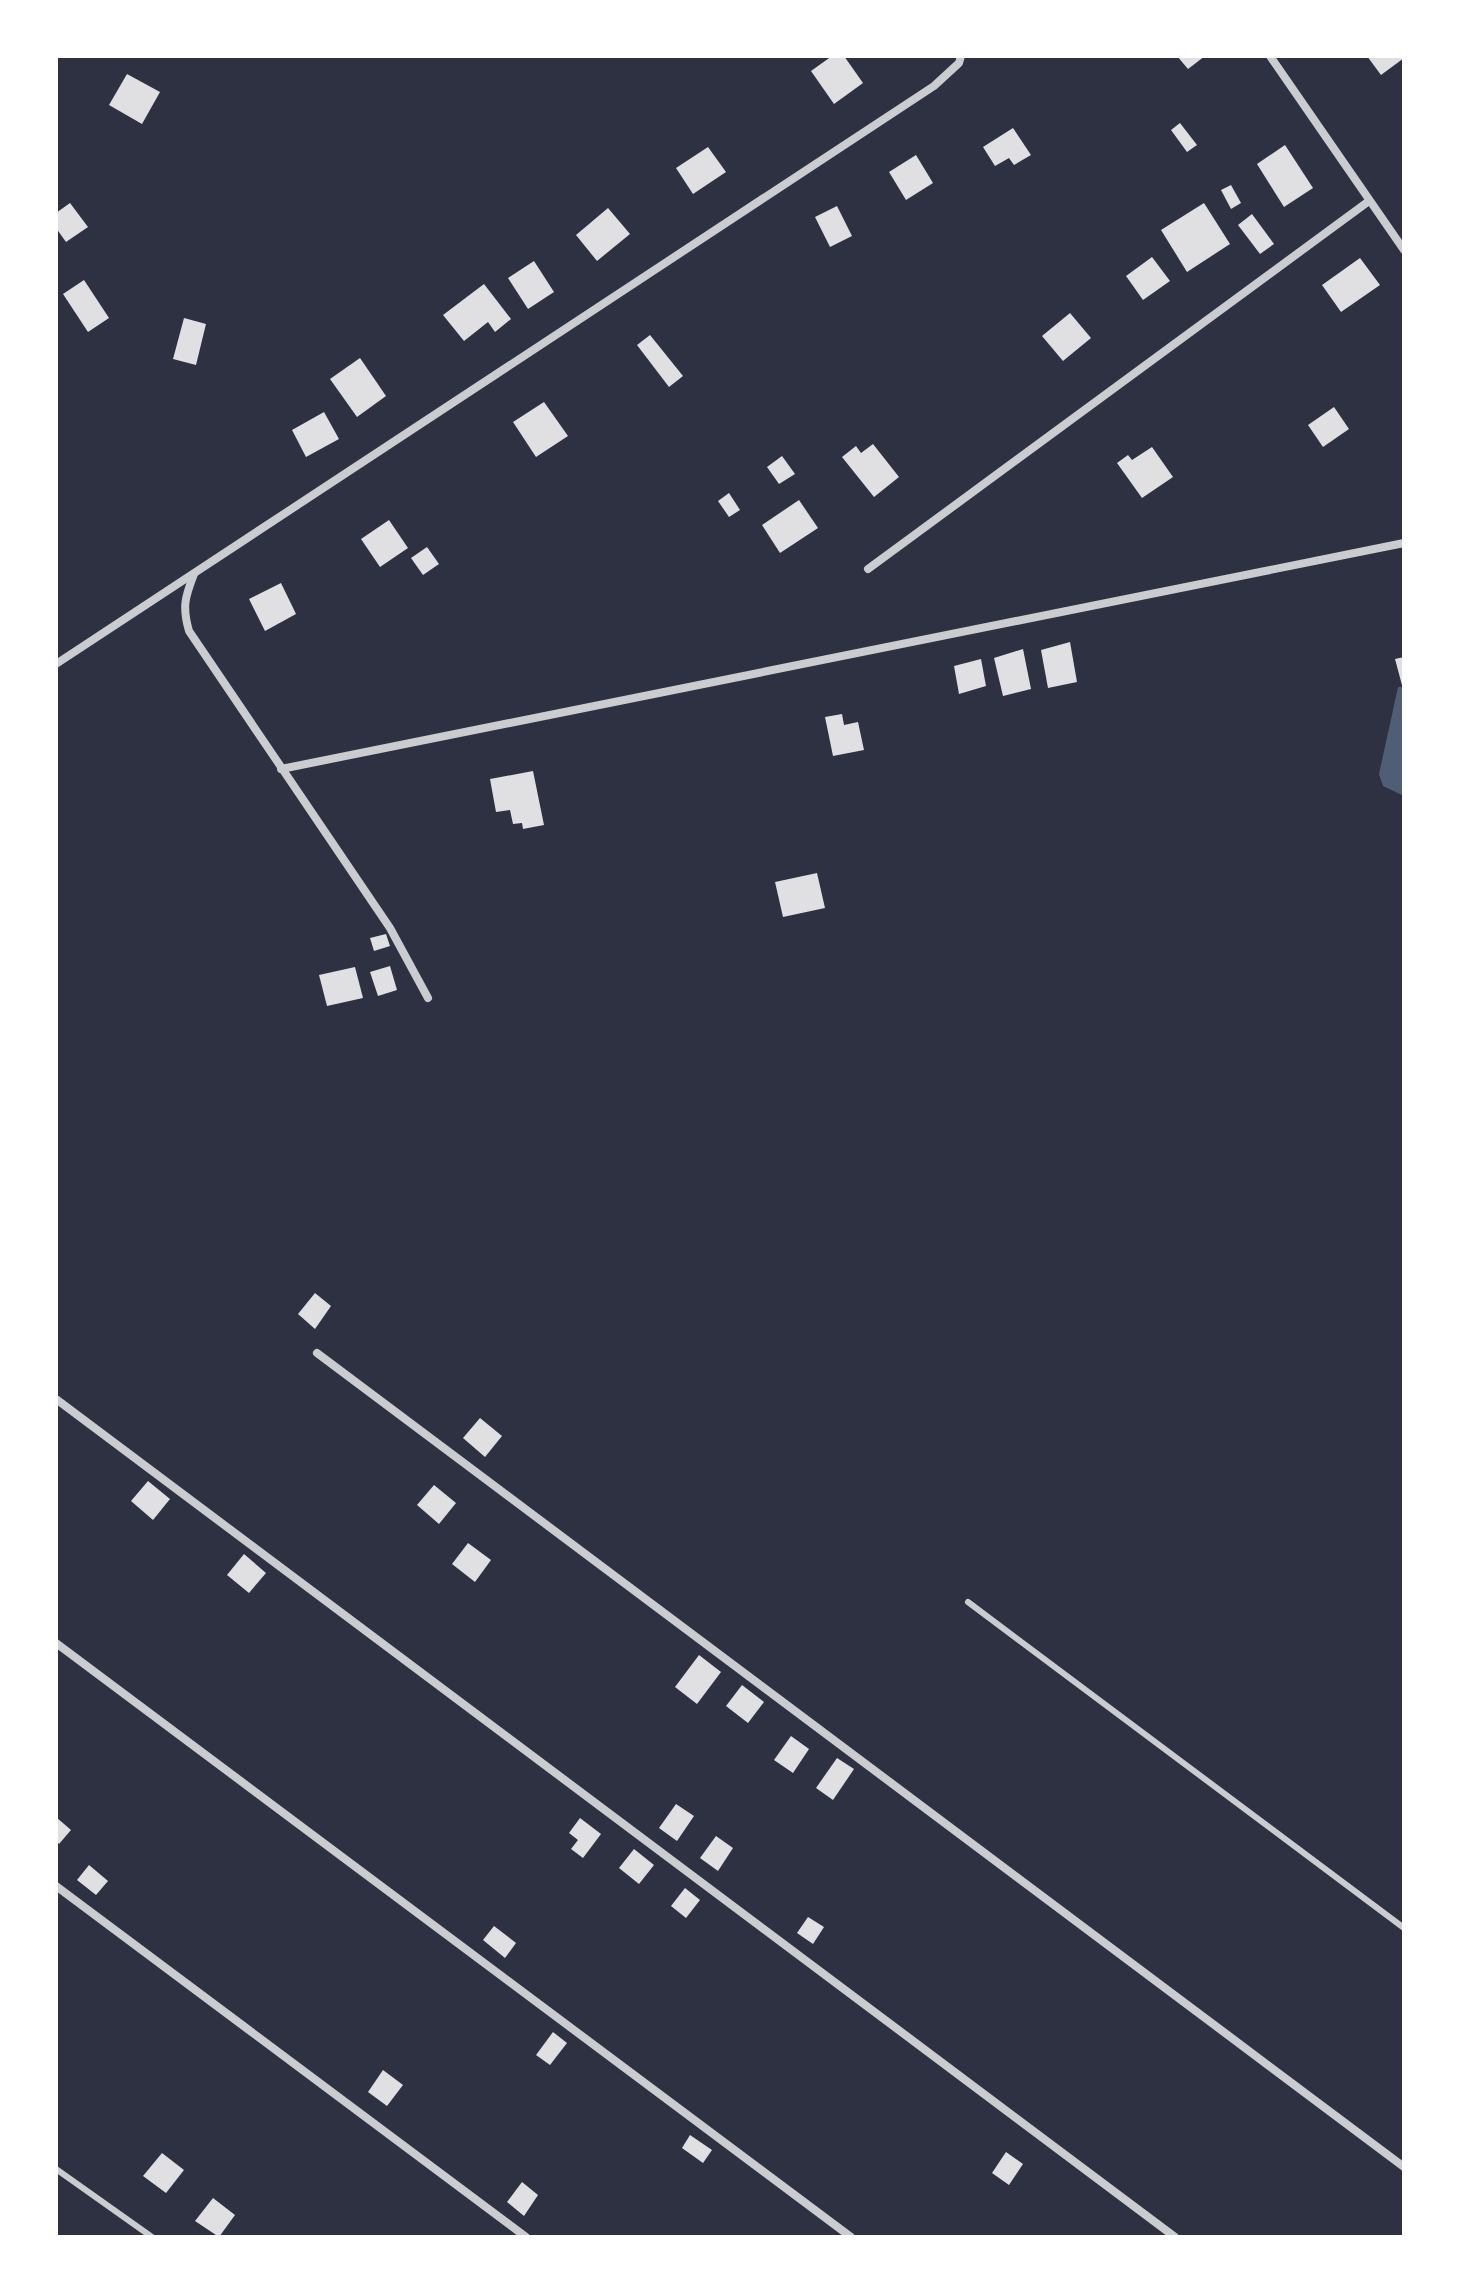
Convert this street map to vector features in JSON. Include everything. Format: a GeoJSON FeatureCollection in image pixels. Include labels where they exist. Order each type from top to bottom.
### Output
{"type":"FeatureCollection","features":[{"type":"Feature","properties":{"kind":"street"},"geometry":{"type":"LineString","coordinates":[[56,664],[934,86],[959,63],[961,56]]}},
{"type":"Feature","properties":{"kind":"street"},"geometry":{"type":"LineString","coordinates":[[1270,56],[1404,250]]}},
{"type":"Feature","properties":{"kind":"street"},"geometry":{"type":"LineString","coordinates":[[868,569],[1369,201]]}},
{"type":"Feature","properties":{"kind":"street"},"geometry":{"type":"LineString","coordinates":[[281,769],[1404,543]]}},
{"type":"Feature","properties":{"kind":"street"},"geometry":{"type":"LineString","coordinates":[[194,573],[183,612],[189,631],[390,928],[428,998]]}},
{"type":"Feature","properties":{"kind":"street"},"geometry":{"type":"LineString","coordinates":[[317,1353],[1404,2167]]}},
{"type":"Feature","properties":{"kind":"street"},"geometry":{"type":"LineString","coordinates":[[56,1399],[1175,2237]]}},
{"type":"Feature","properties":{"kind":"street"},"geometry":{"type":"LineString","coordinates":[[56,1643],[851,2237]]}},
{"type":"Feature","properties":{"kind":"street"},"geometry":{"type":"LineString","coordinates":[[56,1886],[526,2237]]}},
{"type":"Feature","properties":{"kind":"lane"},"geometry":{"type":"LineString","coordinates":[[968,1602],[1404,1928]]}},
{"type":"Feature","properties":{"kind":"lane"},"geometry":{"type":"LineString","coordinates":[[56,2169],[152,2237]]}},
{"type":"Feature","properties":{"kind":"water"},"geometry":{"type":"Polygon","coordinates":[[[1398,687],[1404,687],[1404,796],[1383,786],[1379,774],[1398,687]]]}},
{"type":"Feature","properties":{"kind":"building"},"geometry":{"type":"Polygon","coordinates":[[[832,56],[844,56],[863,83],[834,104],[811,71],[832,56]]]}},
{"type":"Feature","properties":{"kind":"building"},"geometry":{"type":"Polygon","coordinates":[[[1177,56],[1205,56],[1188,69],[1177,56]]]}},
{"type":"Feature","properties":{"kind":"building"},"geometry":{"type":"Polygon","coordinates":[[[1367,56],[1404,56],[1404,58],[1381,75],[1367,56]]]}},
{"type":"Feature","properties":{"kind":"building"},"geometry":{"type":"Polygon","coordinates":[[[127,74],[160,92],[142,124],[109,105],[127,74]]]}},
{"type":"Feature","properties":{"kind":"building"},"geometry":{"type":"Polygon","coordinates":[[[1180,123],[1197,145],[1187,152],[1171,130],[1180,123]]]}},
{"type":"Feature","properties":{"kind":"building"},"geometry":{"type":"Polygon","coordinates":[[[1013,128],[1031,155],[1014,165],[1009,158],[995,166],[983,147],[1013,128]]]}},
{"type":"Feature","properties":{"kind":"building"},"geometry":{"type":"Polygon","coordinates":[[[1285,145],[1313,188],[1284,207],[1257,164],[1285,145]]]}},
{"type":"Feature","properties":{"kind":"building"},"geometry":{"type":"Polygon","coordinates":[[[708,147],[726,172],[693,194],[676,168],[708,147]]]}},
{"type":"Feature","properties":{"kind":"building"},"geometry":{"type":"Polygon","coordinates":[[[916,155],[933,183],[906,200],[889,172],[916,155]]]}},
{"type":"Feature","properties":{"kind":"building"},"geometry":{"type":"Polygon","coordinates":[[[1231,185],[1241,203],[1231,209],[1221,190],[1231,185]]]}},
{"type":"Feature","properties":{"kind":"building"},"geometry":{"type":"Polygon","coordinates":[[[70,203],[88,227],[66,242],[56,228],[56,213],[70,203]]]}},
{"type":"Feature","properties":{"kind":"building"},"geometry":{"type":"Polygon","coordinates":[[[1204,203],[1230,244],[1187,272],[1161,230],[1204,203]]]}},
{"type":"Feature","properties":{"kind":"building"},"geometry":{"type":"Polygon","coordinates":[[[837,206],[852,236],[830,247],[815,217],[837,206]]]}},
{"type":"Feature","properties":{"kind":"building"},"geometry":{"type":"Polygon","coordinates":[[[608,208],[630,234],[597,261],[576,235],[608,208]]]}},
{"type":"Feature","properties":{"kind":"building"},"geometry":{"type":"Polygon","coordinates":[[[1252,214],[1274,244],[1260,254],[1238,225],[1252,214]]]}},
{"type":"Feature","properties":{"kind":"building"},"geometry":{"type":"Polygon","coordinates":[[[1152,257],[1170,281],[1143,300],[1126,276],[1152,257]]]}},
{"type":"Feature","properties":{"kind":"building"},"geometry":{"type":"Polygon","coordinates":[[[1360,258],[1380,285],[1341,312],[1322,285],[1360,258]]]}},
{"type":"Feature","properties":{"kind":"building"},"geometry":{"type":"Polygon","coordinates":[[[534,261],[554,292],[528,309],[508,278],[534,261]]]}},
{"type":"Feature","properties":{"kind":"building"},"geometry":{"type":"Polygon","coordinates":[[[84,280],[109,318],[88,332],[63,294],[84,280]]]}},
{"type":"Feature","properties":{"kind":"building"},"geometry":{"type":"Polygon","coordinates":[[[484,284],[511,319],[495,332],[488,322],[464,341],[443,315],[484,284]]]}},
{"type":"Feature","properties":{"kind":"building"},"geometry":{"type":"Polygon","coordinates":[[[1070,313],[1091,338],[1063,361],[1042,336],[1070,313]]]}},
{"type":"Feature","properties":{"kind":"building"},"geometry":{"type":"Polygon","coordinates":[[[184,318],[206,324],[196,365],[173,359],[184,318]]]}},
{"type":"Feature","properties":{"kind":"building"},"geometry":{"type":"Polygon","coordinates":[[[650,335],[683,376],[669,387],[637,345],[650,335]]]}},
{"type":"Feature","properties":{"kind":"building"},"geometry":{"type":"Polygon","coordinates":[[[360,358],[386,396],[357,417],[330,379],[360,358]]]}},
{"type":"Feature","properties":{"kind":"building"},"geometry":{"type":"Polygon","coordinates":[[[544,402],[568,436],[536,457],[513,422],[544,402]]]}},
{"type":"Feature","properties":{"kind":"building"},"geometry":{"type":"Polygon","coordinates":[[[1334,407],[1349,429],[1323,447],[1308,425],[1334,407]]]}},
{"type":"Feature","properties":{"kind":"building"},"geometry":{"type":"Polygon","coordinates":[[[324,412],[339,439],[306,457],[292,430],[324,412]]]}},
{"type":"Feature","properties":{"kind":"building"},"geometry":{"type":"Polygon","coordinates":[[[873,444],[899,477],[874,497],[842,457],[856,446],[861,453],[873,444]]]}},
{"type":"Feature","properties":{"kind":"building"},"geometry":{"type":"Polygon","coordinates":[[[1152,447],[1173,477],[1142,498],[1117,463],[1128,455],[1132,460],[1152,447]]]}},
{"type":"Feature","properties":{"kind":"building"},"geometry":{"type":"Polygon","coordinates":[[[782,456],[795,474],[779,484],[767,467],[782,456]]]}},
{"type":"Feature","properties":{"kind":"building"},"geometry":{"type":"Polygon","coordinates":[[[729,493],[740,510],[729,517],[718,501],[729,493]]]}},
{"type":"Feature","properties":{"kind":"building"},"geometry":{"type":"Polygon","coordinates":[[[799,500],[818,528],[780,553],[762,525],[799,500]]]}},
{"type":"Feature","properties":{"kind":"building"},"geometry":{"type":"Polygon","coordinates":[[[389,520],[408,548],[380,567],[361,539],[389,520]]]}},
{"type":"Feature","properties":{"kind":"building"},"geometry":{"type":"Polygon","coordinates":[[[427,547],[439,564],[423,575],[411,558],[427,547]]]}},
{"type":"Feature","properties":{"kind":"building"},"geometry":{"type":"Polygon","coordinates":[[[281,583],[296,614],[265,631],[249,599],[281,583]]]}},
{"type":"Feature","properties":{"kind":"building"},"geometry":{"type":"Polygon","coordinates":[[[1070,642],[1077,682],[1048,688],[1041,650],[1070,642]]]}},
{"type":"Feature","properties":{"kind":"building"},"geometry":{"type":"Polygon","coordinates":[[[1023,649],[1031,689],[1003,696],[994,658],[1023,649]]]}},
{"type":"Feature","properties":{"kind":"building"},"geometry":{"type":"Polygon","coordinates":[[[1404,657],[1404,689],[1403,689],[1395,659],[1404,657]]]}},
{"type":"Feature","properties":{"kind":"building"},"geometry":{"type":"Polygon","coordinates":[[[981,659],[986,686],[959,694],[954,666],[981,659]]]}},
{"type":"Feature","properties":{"kind":"building"},"geometry":{"type":"Polygon","coordinates":[[[842,714],[844,725],[858,722],[864,750],[833,756],[825,717],[842,714]]]}},
{"type":"Feature","properties":{"kind":"building"},"geometry":{"type":"Polygon","coordinates":[[[533,771],[544,825],[523,829],[522,823],[513,824],[510,810],[496,812],[490,779],[533,771]]]}},
{"type":"Feature","properties":{"kind":"building"},"geometry":{"type":"Polygon","coordinates":[[[817,873],[825,908],[783,917],[775,882],[817,873]]]}},
{"type":"Feature","properties":{"kind":"building"},"geometry":{"type":"Polygon","coordinates":[[[386,934],[390,946],[374,951],[370,938],[386,934]]]}},
{"type":"Feature","properties":{"kind":"building"},"geometry":{"type":"Polygon","coordinates":[[[390,966],[397,990],[378,996],[370,972],[390,966]]]}},
{"type":"Feature","properties":{"kind":"building"},"geometry":{"type":"Polygon","coordinates":[[[355,967],[363,998],[327,1006],[319,975],[355,967]]]}},
{"type":"Feature","properties":{"kind":"building"},"geometry":{"type":"Polygon","coordinates":[[[315,1293],[331,1306],[315,1329],[298,1314],[315,1293]]]}},
{"type":"Feature","properties":{"kind":"building"},"geometry":{"type":"Polygon","coordinates":[[[480,1418],[502,1436],[485,1457],[463,1438],[480,1418]]]}},
{"type":"Feature","properties":{"kind":"building"},"geometry":{"type":"Polygon","coordinates":[[[148,1481],[170,1499],[153,1520],[131,1501],[148,1481]]]}},
{"type":"Feature","properties":{"kind":"building"},"geometry":{"type":"Polygon","coordinates":[[[434,1485],[456,1503],[439,1524],[417,1505],[434,1485]]]}},
{"type":"Feature","properties":{"kind":"building"},"geometry":{"type":"Polygon","coordinates":[[[468,1543],[491,1560],[475,1582],[452,1564],[468,1543]]]}},
{"type":"Feature","properties":{"kind":"building"},"geometry":{"type":"Polygon","coordinates":[[[244,1554],[266,1573],[249,1593],[227,1575],[244,1554]]]}},
{"type":"Feature","properties":{"kind":"building"},"geometry":{"type":"Polygon","coordinates":[[[699,1655],[721,1672],[697,1704],[675,1687],[699,1655]]]}},
{"type":"Feature","properties":{"kind":"building"},"geometry":{"type":"Polygon","coordinates":[[[742,1685],[764,1702],[748,1723],[726,1706],[742,1685]]]}},
{"type":"Feature","properties":{"kind":"building"},"geometry":{"type":"Polygon","coordinates":[[[791,1736],[809,1749],[793,1773],[774,1760],[791,1736]]]}},
{"type":"Feature","properties":{"kind":"building"},"geometry":{"type":"Polygon","coordinates":[[[837,1758],[854,1769],[833,1800],[816,1788],[837,1758]]]}},
{"type":"Feature","properties":{"kind":"building"},"geometry":{"type":"Polygon","coordinates":[[[676,1804],[694,1816],[677,1841],[659,1828],[676,1804]]]}},
{"type":"Feature","properties":{"kind":"building"},"geometry":{"type":"Polygon","coordinates":[[[56,1817],[71,1830],[59,1844],[56,1841],[56,1817]]]}},
{"type":"Feature","properties":{"kind":"building"},"geometry":{"type":"Polygon","coordinates":[[[580,1818],[601,1834],[583,1858],[571,1849],[578,1840],[569,1833],[580,1818]]]}},
{"type":"Feature","properties":{"kind":"building"},"geometry":{"type":"Polygon","coordinates":[[[716,1836],[733,1848],[718,1871],[700,1858],[716,1836]]]}},
{"type":"Feature","properties":{"kind":"building"},"geometry":{"type":"Polygon","coordinates":[[[634,1849],[654,1865],[639,1884],[619,1868],[634,1849]]]}},
{"type":"Feature","properties":{"kind":"building"},"geometry":{"type":"Polygon","coordinates":[[[89,1865],[108,1881],[96,1895],[77,1880],[89,1865]]]}},
{"type":"Feature","properties":{"kind":"building"},"geometry":{"type":"Polygon","coordinates":[[[685,1888],[700,1900],[686,1918],[671,1906],[685,1888]]]}},
{"type":"Feature","properties":{"kind":"building"},"geometry":{"type":"Polygon","coordinates":[[[808,1917],[824,1927],[813,1944],[797,1933],[808,1917]]]}},
{"type":"Feature","properties":{"kind":"building"},"geometry":{"type":"Polygon","coordinates":[[[494,1926],[516,1943],[505,1958],[483,1940],[494,1926]]]}},
{"type":"Feature","properties":{"kind":"building"},"geometry":{"type":"Polygon","coordinates":[[[553,2032],[567,2043],[550,2065],[536,2055],[553,2032]]]}},
{"type":"Feature","properties":{"kind":"building"},"geometry":{"type":"Polygon","coordinates":[[[383,2070],[403,2085],[387,2106],[368,2092],[383,2070]]]}},
{"type":"Feature","properties":{"kind":"building"},"geometry":{"type":"Polygon","coordinates":[[[690,2135],[712,2150],[703,2163],[682,2148],[690,2135]]]}},
{"type":"Feature","properties":{"kind":"building"},"geometry":{"type":"Polygon","coordinates":[[[1006,2152],[1023,2164],[1009,2185],[992,2173],[1006,2152]]]}},
{"type":"Feature","properties":{"kind":"building"},"geometry":{"type":"Polygon","coordinates":[[[162,2153],[184,2170],[166,2193],[143,2176],[162,2153]]]}},
{"type":"Feature","properties":{"kind":"building"},"geometry":{"type":"Polygon","coordinates":[[[522,2182],[538,2195],[524,2216],[507,2202],[522,2182]]]}},
{"type":"Feature","properties":{"kind":"building"},"geometry":{"type":"Polygon","coordinates":[[[213,2198],[235,2215],[219,2237],[195,2221],[213,2198]]]}}]}
